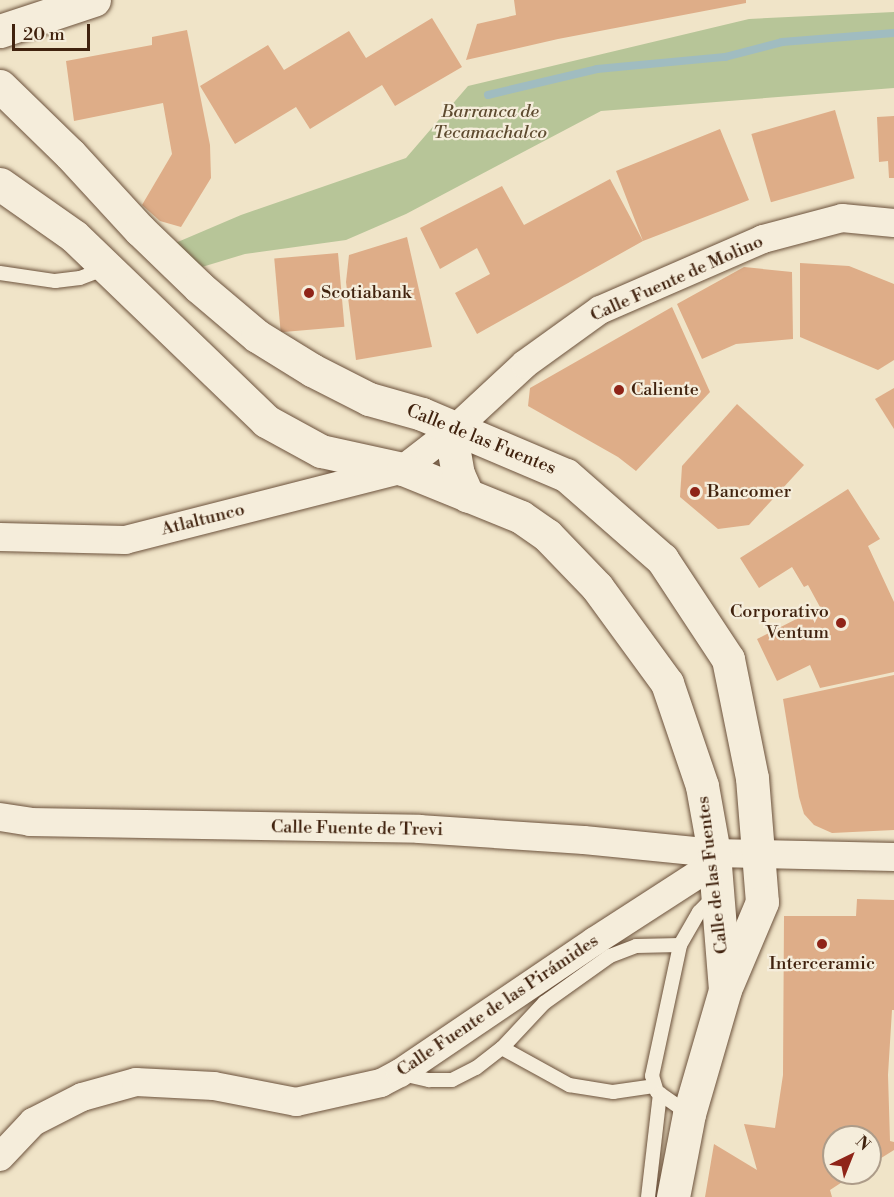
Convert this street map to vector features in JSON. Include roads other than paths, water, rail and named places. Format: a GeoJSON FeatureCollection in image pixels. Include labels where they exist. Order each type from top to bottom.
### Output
{"type":"FeatureCollection","features":[{"type":"Feature","properties":{"kind":"main road"},"geometry":{"type":"LineString","coordinates":[[0,31],[93,0]]}},
{"type":"Feature","properties":{"kind":"main road","name":"Calle de las Fuentes"},"geometry":{"type":"LineString","coordinates":[[0,86],[48,131],[165,255],[257,336],[312,370],[369,399],[422,414],[566,475],[662,559],[728,659],[752,778],[762,902],[725,990],[689,1114],[673,1197]]}},
{"type":"Feature","properties":{"kind":"main road","name":"Calle de las Fuentes"},"geometry":{"type":"LineString","coordinates":[[0,184],[74,236],[266,421],[321,450],[403,469],[521,517],[547,535],[597,587],[667,683],[702,786],[715,870],[725,990]]}},
{"type":"Feature","properties":{"kind":"main road"},"geometry":{"type":"LineString","coordinates":[[456,428],[454,452],[458,474],[468,496]]}},
{"type":"Feature","properties":{"kind":"street","name":"Calle Fuente de Molino"},"geometry":{"type":"LineString","coordinates":[[403,469],[456,428],[525,364],[600,310],[764,239],[842,218],[894,223]]}},
{"type":"Feature","properties":{"kind":"street","name":"Atlaltunco"},"geometry":{"type":"LineString","coordinates":[[0,537],[125,540],[403,469]]}},
{"type":"Feature","properties":{"kind":"street","name":"Calle Fuente de Trevi"},"geometry":{"type":"LineString","coordinates":[[0,817],[30,822],[419,829],[584,840],[715,870],[758,855]]}},
{"type":"Feature","properties":{"kind":"street"},"geometry":{"type":"LineString","coordinates":[[758,855],[894,857]]}},
{"type":"Feature","properties":{"kind":"street","name":"Calle Fuente de las Pirámides"},"geometry":{"type":"LineString","coordinates":[[0,1156],[33,1122],[82,1097],[136,1082],[214,1086],[296,1102],[381,1083],[400,1073],[595,940],[715,870]]}},
{"type":"Feature","properties":{"kind":"lane"},"geometry":{"type":"LineString","coordinates":[[0,273],[55,281],[80,278],[107,267]]}},
{"type":"Feature","properties":{"kind":"lane"},"geometry":{"type":"LineString","coordinates":[[648,1197],[657,1090],[652,1076],[680,945],[699,912],[715,870]]}},
{"type":"Feature","properties":{"kind":"lane"},"geometry":{"type":"LineString","coordinates":[[400,1073],[429,1080],[453,1080],[476,1068],[502,1048],[544,1004],[610,956],[636,946],[680,945]]}},
{"type":"Feature","properties":{"kind":"lane"},"geometry":{"type":"LineString","coordinates":[[502,1048],[569,1085],[613,1092],[657,1090],[689,1114]]}},
{"type":"Feature","properties":{"kind":"waterway"},"geometry":{"type":"LineString","coordinates":[[488,95],[597,69],[725,57],[782,42],[894,33]]}},
{"type":"Feature","properties":{"kind":"place","name":"Scotiabank"},"geometry":{"type":"Point","coordinates":[309,293]}},
{"type":"Feature","properties":{"kind":"place","name":"Caliente"},"geometry":{"type":"Point","coordinates":[619,390]}},
{"type":"Feature","properties":{"kind":"place","name":"Bancomer"},"geometry":{"type":"Point","coordinates":[695,492]}},
{"type":"Feature","properties":{"kind":"place","name":"Corporativo Ventum"},"geometry":{"type":"Point","coordinates":[841,623]}},
{"type":"Feature","properties":{"kind":"place","name":"Interceramic"},"geometry":{"type":"Point","coordinates":[822,944]}},
{"type":"Feature","properties":{"kind":"park label","name":"Barranca de Tecamachalco"},"geometry":{"type":"Point","coordinates":[490,123]}}]}
